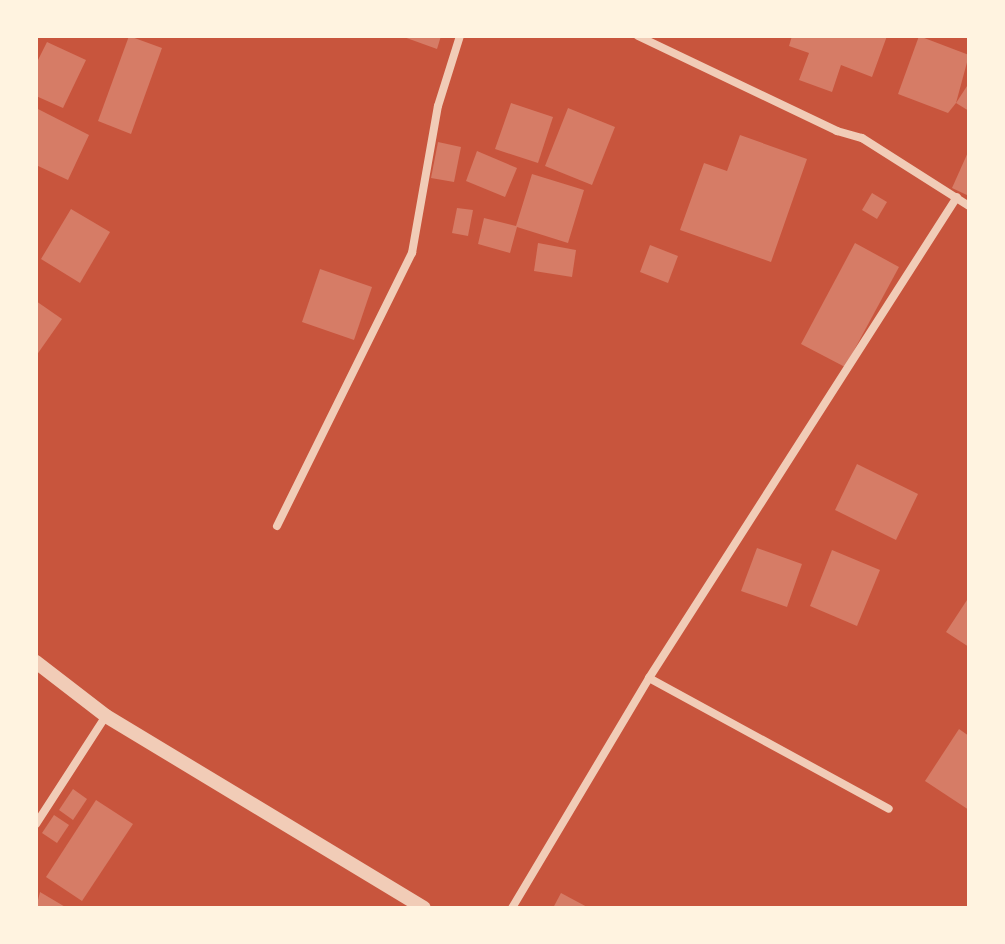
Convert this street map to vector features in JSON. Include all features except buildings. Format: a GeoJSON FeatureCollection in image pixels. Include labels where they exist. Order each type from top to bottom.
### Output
{"type":"FeatureCollection","features":[{"type":"Feature","properties":{"kind":"street"},"geometry":{"type":"LineString","coordinates":[[277,526],[412,253],[438,106],[460,36]]}},
{"type":"Feature","properties":{"kind":"street"},"geometry":{"type":"LineString","coordinates":[[638,36],[837,131],[862,138],[969,206]]}},
{"type":"Feature","properties":{"kind":"street"},"geometry":{"type":"LineString","coordinates":[[512,908],[649,678],[957,197]]}},
{"type":"Feature","properties":{"kind":"street"},"geometry":{"type":"LineString","coordinates":[[36,662],[106,716],[424,908]]}},
{"type":"Feature","properties":{"kind":"street"},"geometry":{"type":"LineString","coordinates":[[649,678],[889,809]]}},
{"type":"Feature","properties":{"kind":"street"},"geometry":{"type":"LineString","coordinates":[[36,824],[106,716]]}}]}
